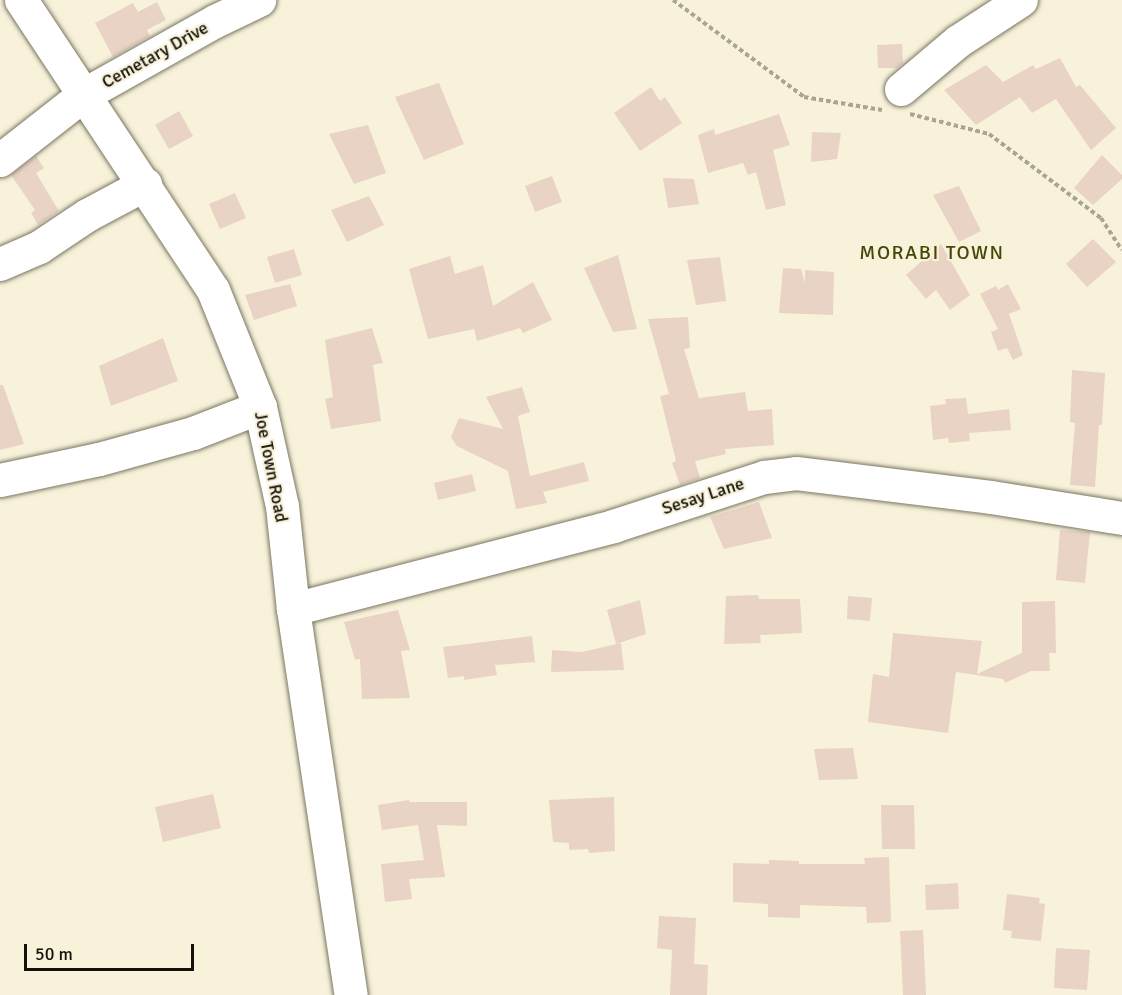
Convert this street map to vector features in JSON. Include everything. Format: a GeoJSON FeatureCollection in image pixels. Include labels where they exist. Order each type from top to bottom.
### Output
{"type":"FeatureCollection","features":[{"type":"Feature","properties":{"kind":"street","name":"Joe Town Road"},"geometry":{"type":"LineString","coordinates":[[21,0],[145,184],[213,290],[260,407],[282,506],[293,609],[351,995]]}},
{"type":"Feature","properties":{"kind":"street","name":"Cemetary Drive"},"geometry":{"type":"LineString","coordinates":[[0,160],[83,95],[215,21],[260,0]]}},
{"type":"Feature","properties":{"kind":"street"},"geometry":{"type":"LineString","coordinates":[[901,89],[958,41],[1021,0]]}},
{"type":"Feature","properties":{"kind":"street"},"geometry":{"type":"LineString","coordinates":[[0,264],[39,247],[87,215],[145,184]]}},
{"type":"Feature","properties":{"kind":"street"},"geometry":{"type":"LineString","coordinates":[[0,480],[99,459],[193,433],[260,407]]}},
{"type":"Feature","properties":{"kind":"street","name":"Sesay Lane"},"geometry":{"type":"LineString","coordinates":[[293,609],[613,526],[764,477],[796,473],[979,496],[1122,518]]}},
{"type":"Feature","properties":{"kind":"building"},"geometry":{"type":"Polygon","coordinates":[[[157,2],[166,20],[147,30],[150,36],[113,57],[95,23],[133,3],[138,12],[157,2]]]}},
{"type":"Feature","properties":{"kind":"building"},"geometry":{"type":"Polygon","coordinates":[[[902,44],[903,63],[897,68],[878,68],[877,45],[902,44]]]}},
{"type":"Feature","properties":{"kind":"building"},"geometry":{"type":"Polygon","coordinates":[[[1060,58],[1076,87],[1080,85],[1116,128],[1091,150],[1056,99],[1032,113],[1020,97],[976,125],[944,90],[986,65],[1003,82],[1033,65],[1036,69],[1060,58]]]}},
{"type":"Feature","properties":{"kind":"building"},"geometry":{"type":"Polygon","coordinates":[[[439,83],[464,144],[424,160],[395,97],[439,83]]]}},
{"type":"Feature","properties":{"kind":"building"},"geometry":{"type":"Polygon","coordinates":[[[651,87],[660,101],[665,97],[682,123],[640,151],[614,113],[651,87]]]}},
{"type":"Feature","properties":{"kind":"building"},"geometry":{"type":"Polygon","coordinates":[[[179,111],[193,136],[169,149],[155,125],[179,111]]]}},
{"type":"Feature","properties":{"kind":"building"},"geometry":{"type":"Polygon","coordinates":[[[779,114],[790,145],[773,150],[786,205],[766,210],[756,172],[748,175],[743,163],[708,173],[698,135],[714,129],[715,135],[779,114]]]}},
{"type":"Feature","properties":{"kind":"building"},"geometry":{"type":"Polygon","coordinates":[[[368,125],[386,173],[354,184],[329,134],[368,125]]]}},
{"type":"Feature","properties":{"kind":"building"},"geometry":{"type":"Polygon","coordinates":[[[812,132],[841,133],[837,159],[811,162],[812,132]]]}},
{"type":"Feature","properties":{"kind":"building"},"geometry":{"type":"Polygon","coordinates":[[[1102,155],[1122,175],[1122,179],[1093,205],[1074,188],[1102,155]]]}},
{"type":"Feature","properties":{"kind":"building"},"geometry":{"type":"Polygon","coordinates":[[[36,156],[44,168],[36,173],[59,211],[38,225],[31,213],[35,210],[11,175],[36,156]]]}},
{"type":"Feature","properties":{"kind":"building"},"geometry":{"type":"Polygon","coordinates":[[[552,176],[562,202],[535,212],[525,186],[552,176]]]}},
{"type":"Feature","properties":{"kind":"building"},"geometry":{"type":"Polygon","coordinates":[[[663,178],[694,179],[699,204],[668,208],[663,178]]]}},
{"type":"Feature","properties":{"kind":"building"},"geometry":{"type":"Polygon","coordinates":[[[959,186],[981,231],[959,242],[933,195],[959,186]]]}},
{"type":"Feature","properties":{"kind":"building"},"geometry":{"type":"Polygon","coordinates":[[[235,193],[246,218],[220,229],[209,204],[235,193]]]}},
{"type":"Feature","properties":{"kind":"building"},"geometry":{"type":"Polygon","coordinates":[[[369,196],[384,225],[347,242],[331,210],[369,196]]]}},
{"type":"Feature","properties":{"kind":"building"},"geometry":{"type":"Polygon","coordinates":[[[1093,239],[1116,262],[1087,287],[1066,264],[1093,239]]]}},
{"type":"Feature","properties":{"kind":"building"},"geometry":{"type":"Polygon","coordinates":[[[941,244],[970,295],[950,310],[936,290],[926,299],[906,275],[941,244]]]}},
{"type":"Feature","properties":{"kind":"building"},"geometry":{"type":"Polygon","coordinates":[[[294,249],[302,275],[275,283],[267,257],[294,249]]]}},
{"type":"Feature","properties":{"kind":"building"},"geometry":{"type":"Polygon","coordinates":[[[618,255],[637,329],[613,332],[584,268],[618,255]]]}},
{"type":"Feature","properties":{"kind":"building"},"geometry":{"type":"Polygon","coordinates":[[[450,256],[455,274],[483,265],[493,306],[533,282],[552,320],[523,333],[520,328],[477,341],[474,329],[428,339],[409,269],[450,256]]]}},
{"type":"Feature","properties":{"kind":"building"},"geometry":{"type":"Polygon","coordinates":[[[720,257],[726,301],[696,305],[687,260],[720,257]]]}},
{"type":"Feature","properties":{"kind":"building"},"geometry":{"type":"Polygon","coordinates":[[[783,268],[801,269],[805,283],[805,270],[834,272],[833,315],[779,313],[783,268]]]}},
{"type":"Feature","properties":{"kind":"building"},"geometry":{"type":"Polygon","coordinates":[[[290,284],[297,306],[254,320],[245,295],[290,284]]]}},
{"type":"Feature","properties":{"kind":"building"},"geometry":{"type":"Polygon","coordinates":[[[1008,284],[1021,309],[1009,314],[1023,355],[1013,360],[1007,348],[998,351],[991,332],[998,329],[980,294],[996,286],[998,290],[1008,284]]]}},
{"type":"Feature","properties":{"kind":"building"},"geometry":{"type":"Polygon","coordinates":[[[688,317],[690,348],[684,349],[699,398],[745,392],[748,411],[772,409],[774,445],[725,449],[726,454],[695,461],[700,478],[680,485],[672,463],[676,461],[660,396],[669,394],[648,319],[688,317]]]}},
{"type":"Feature","properties":{"kind":"building"},"geometry":{"type":"Polygon","coordinates":[[[372,328],[383,363],[373,365],[381,421],[331,429],[325,399],[333,397],[325,340],[372,328]]]}},
{"type":"Feature","properties":{"kind":"building"},"geometry":{"type":"Polygon","coordinates":[[[163,338],[178,381],[111,406],[99,366],[163,338]]]}},
{"type":"Feature","properties":{"kind":"building"},"geometry":{"type":"Polygon","coordinates":[[[1072,370],[1105,373],[1095,487],[1070,485],[1075,423],[1070,422],[1072,370]]]}},
{"type":"Feature","properties":{"kind":"building"},"geometry":{"type":"Polygon","coordinates":[[[0,385],[3,385],[24,444],[0,450],[0,385]]]}},
{"type":"Feature","properties":{"kind":"building"},"geometry":{"type":"Polygon","coordinates":[[[522,387],[530,412],[518,416],[530,476],[584,462],[589,481],[543,492],[547,503],[516,509],[508,471],[457,446],[451,437],[459,418],[503,429],[486,397],[522,387]]]}},
{"type":"Feature","properties":{"kind":"building"},"geometry":{"type":"Polygon","coordinates":[[[966,398],[968,414],[1009,409],[1011,430],[969,433],[970,441],[949,443],[948,438],[933,440],[930,406],[946,404],[945,399],[966,398]]]}},
{"type":"Feature","properties":{"kind":"building"},"geometry":{"type":"Polygon","coordinates":[[[472,474],[476,491],[438,500],[434,483],[472,474]]]}},
{"type":"Feature","properties":{"kind":"building"},"geometry":{"type":"Polygon","coordinates":[[[759,502],[772,538],[724,549],[710,517],[759,502]]]}},
{"type":"Feature","properties":{"kind":"building"},"geometry":{"type":"Polygon","coordinates":[[[1060,530],[1090,532],[1085,583],[1056,580],[1060,530]]]}},
{"type":"Feature","properties":{"kind":"building"},"geometry":{"type":"Polygon","coordinates":[[[758,595],[759,599],[800,599],[802,633],[760,635],[761,643],[724,644],[726,596],[758,595]]]}},
{"type":"Feature","properties":{"kind":"building"},"geometry":{"type":"Polygon","coordinates":[[[848,596],[872,598],[870,621],[847,619],[848,596]]]}},
{"type":"Feature","properties":{"kind":"building"},"geometry":{"type":"Polygon","coordinates":[[[640,600],[646,634],[616,644],[607,610],[640,600]]]}},
{"type":"Feature","properties":{"kind":"building"},"geometry":{"type":"Polygon","coordinates":[[[1055,601],[1056,653],[1049,653],[1050,671],[1031,671],[1005,683],[1003,679],[956,672],[948,733],[868,722],[873,674],[889,677],[893,633],[982,641],[977,674],[1022,653],[1022,602],[1055,601]]]}},
{"type":"Feature","properties":{"kind":"building"},"geometry":{"type":"Polygon","coordinates":[[[398,610],[410,650],[401,651],[410,698],[362,699],[360,659],[355,660],[344,622],[398,610]]]}},
{"type":"Feature","properties":{"kind":"building"},"geometry":{"type":"Polygon","coordinates":[[[532,636],[535,662],[495,665],[497,675],[464,680],[464,676],[448,678],[443,647],[532,636]]]}},
{"type":"Feature","properties":{"kind":"building"},"geometry":{"type":"Polygon","coordinates":[[[621,643],[624,670],[551,672],[552,650],[582,652],[621,643]]]}},
{"type":"Feature","properties":{"kind":"building"},"geometry":{"type":"Polygon","coordinates":[[[853,748],[858,779],[819,780],[814,749],[853,748]]]}},
{"type":"Feature","properties":{"kind":"building"},"geometry":{"type":"Polygon","coordinates":[[[213,794],[221,828],[163,842],[155,807],[213,794]]]}},
{"type":"Feature","properties":{"kind":"building"},"geometry":{"type":"Polygon","coordinates":[[[614,797],[615,851],[589,853],[588,849],[569,850],[569,843],[553,842],[549,800],[614,797]]]}},
{"type":"Feature","properties":{"kind":"building"},"geometry":{"type":"Polygon","coordinates":[[[409,800],[410,802],[467,802],[467,826],[437,825],[445,877],[409,879],[412,899],[385,902],[381,864],[424,860],[418,825],[382,830],[378,805],[409,800]]]}},
{"type":"Feature","properties":{"kind":"building"},"geometry":{"type":"Polygon","coordinates":[[[881,805],[914,805],[915,849],[882,849],[881,805]]]}},
{"type":"Feature","properties":{"kind":"building"},"geometry":{"type":"Polygon","coordinates":[[[889,857],[891,922],[867,923],[866,907],[800,905],[800,918],[768,917],[768,904],[733,902],[733,863],[769,864],[769,860],[799,861],[799,864],[865,864],[864,858],[889,857]]]}},
{"type":"Feature","properties":{"kind":"building"},"geometry":{"type":"Polygon","coordinates":[[[958,883],[959,909],[926,910],[925,885],[958,883]]]}},
{"type":"Feature","properties":{"kind":"building"},"geometry":{"type":"Polygon","coordinates":[[[1007,894],[1040,898],[1039,903],[1045,904],[1041,941],[1011,938],[1012,931],[1003,930],[1007,894]]]}},
{"type":"Feature","properties":{"kind":"building"},"geometry":{"type":"Polygon","coordinates":[[[659,916],[696,918],[694,964],[708,965],[707,995],[670,995],[672,950],[657,948],[659,916]]]}},
{"type":"Feature","properties":{"kind":"building"},"geometry":{"type":"Polygon","coordinates":[[[923,930],[926,995],[903,995],[900,931],[923,930]]]}},
{"type":"Feature","properties":{"kind":"building"},"geometry":{"type":"Polygon","coordinates":[[[1056,948],[1090,950],[1087,990],[1054,988],[1056,948]]]}},
{"type":"Feature","properties":{"kind":"district","name":"MORABI TOWN"},"geometry":{"type":"Point","coordinates":[932,252]}}]}
